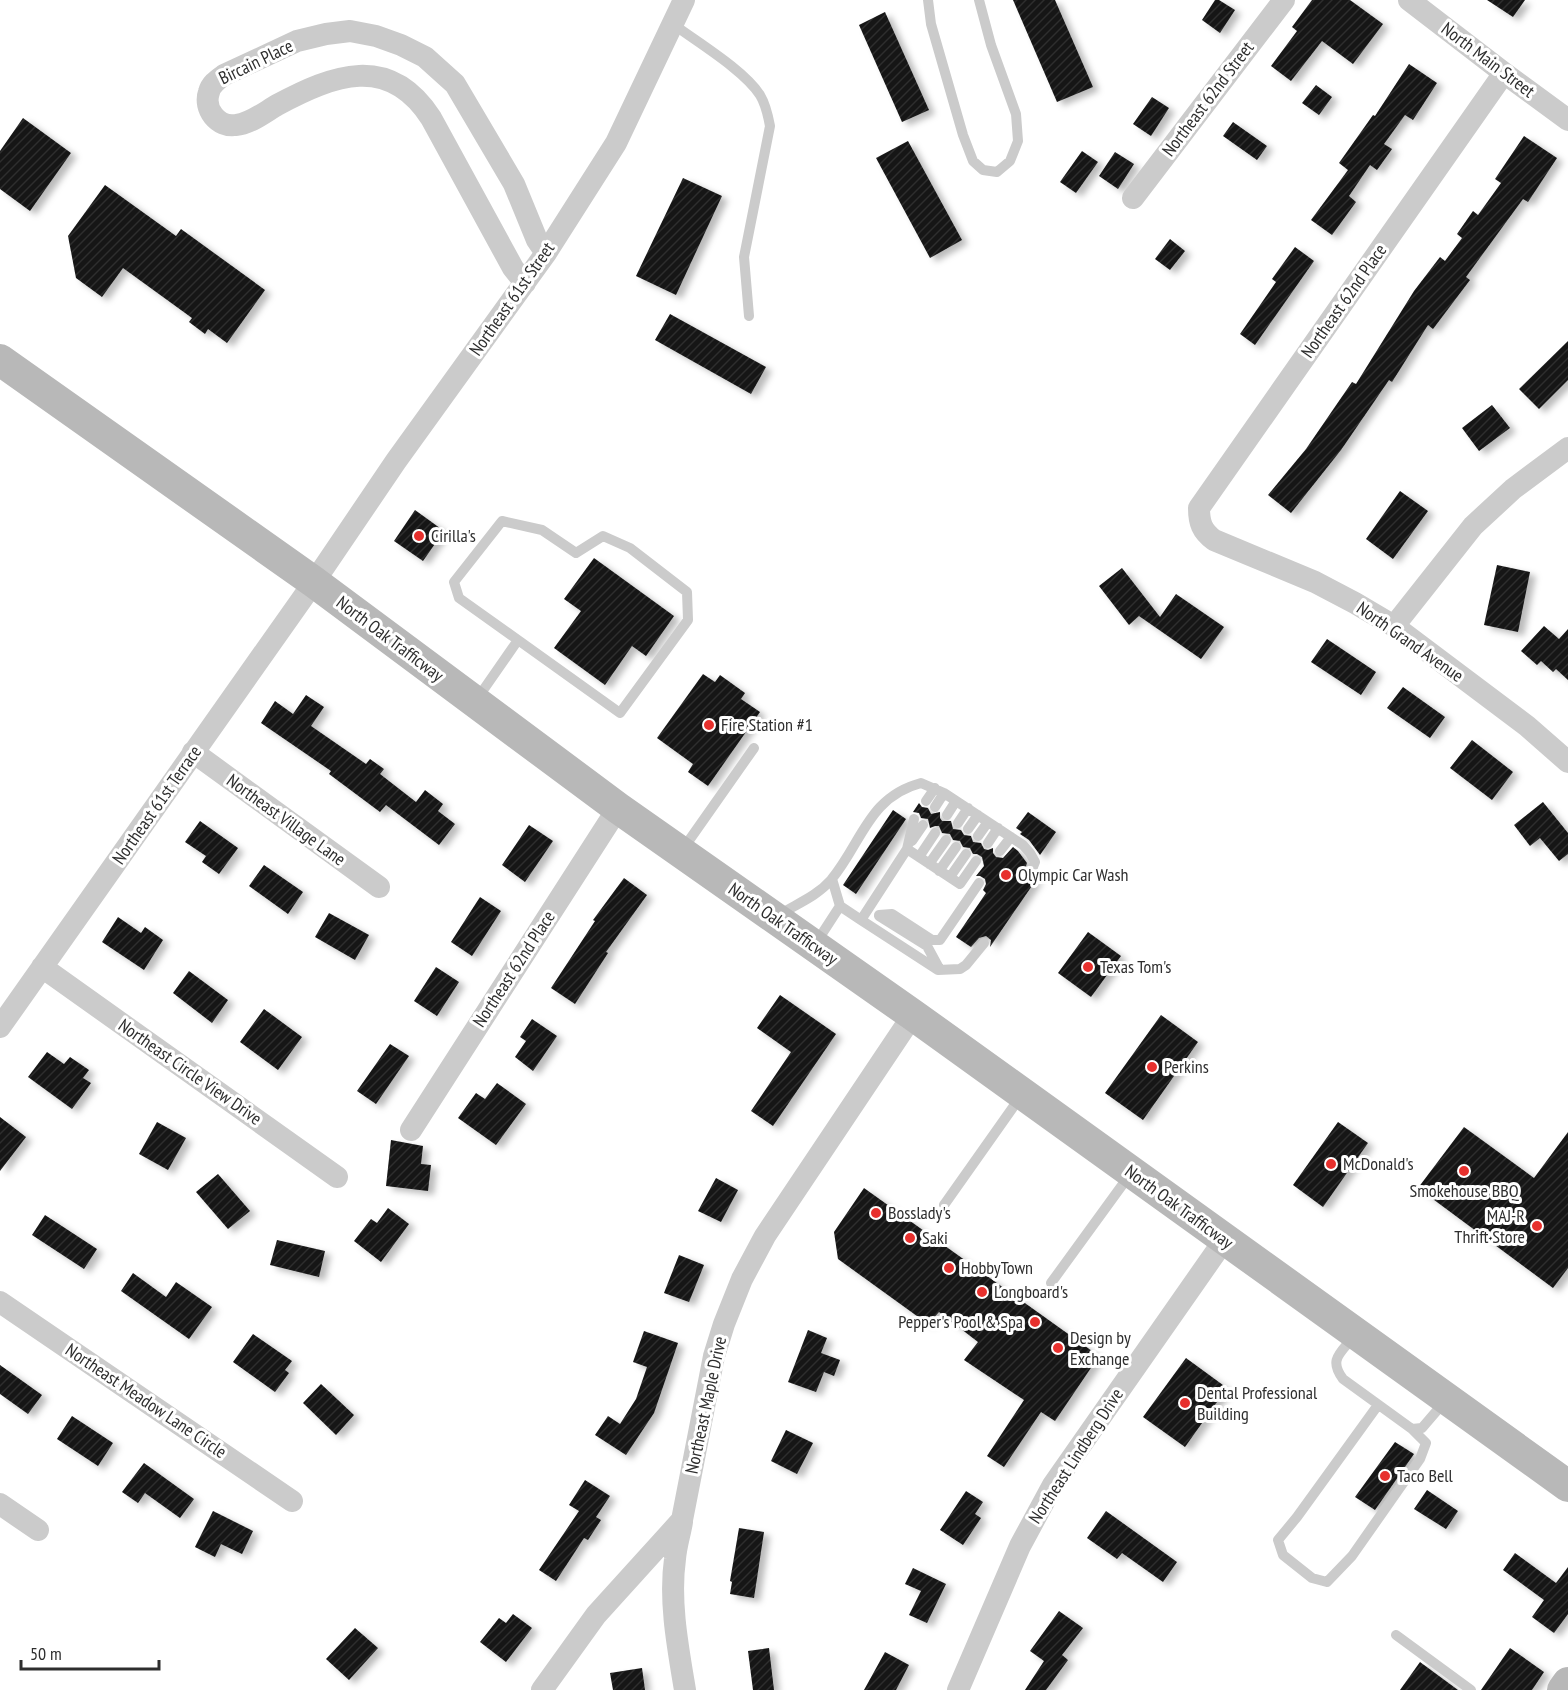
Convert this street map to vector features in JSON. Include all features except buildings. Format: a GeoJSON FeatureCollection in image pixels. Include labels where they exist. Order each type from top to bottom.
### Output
{"type":"FeatureCollection","features":[{"type":"Feature","properties":{"kind":"main road","name":"North Oak Trafficway"},"geometry":{"type":"LineString","coordinates":[[0,360],[314,582],[618,808],[913,1015],[1568,1486]]}},
{"type":"Feature","properties":{"kind":"main road"},"geometry":{"type":"LineString","coordinates":[[1563,1690],[1568,1683]]}},
{"type":"Feature","properties":{"kind":"street","name":"Northeast 61st Street"},"geometry":{"type":"LineString","coordinates":[[314,582],[396,461],[546,253],[616,142],[684,0]]}},
{"type":"Feature","properties":{"kind":"street","name":"Northeast 62nd Street"},"geometry":{"type":"LineString","coordinates":[[1133,198],[1284,0]]}},
{"type":"Feature","properties":{"kind":"street","name":"North Main Street"},"geometry":{"type":"LineString","coordinates":[[1409,0],[1568,120]]}},
{"type":"Feature","properties":{"kind":"street","name":"Bircain Place"},"geometry":{"type":"LineString","coordinates":[[525,283],[513,268],[431,118],[407,91],[385,80],[370,76],[346,76],[310,88],[234,126],[222,124],[213,116],[208,103],[208,93],[214,82],[224,75],[297,41],[350,31],[376,36],[425,57],[455,84],[514,184],[537,240],[546,253]]}},
{"type":"Feature","properties":{"kind":"street","name":"Northeast 62nd Place"},"geometry":{"type":"LineString","coordinates":[[1204,532],[1199,521],[1199,508],[1504,73]]}},
{"type":"Feature","properties":{"kind":"street"},"geometry":{"type":"LineString","coordinates":[[1394,626],[1473,526],[1513,489],[1568,448]]}},
{"type":"Feature","properties":{"kind":"street","name":"North Grand Avenue"},"geometry":{"type":"LineString","coordinates":[[1204,532],[1214,540],[1315,582],[1394,626],[1527,726],[1568,762]]}},
{"type":"Feature","properties":{"kind":"street","name":"Northeast 61st Terrace"},"geometry":{"type":"LineString","coordinates":[[0,1027],[314,582]]}},
{"type":"Feature","properties":{"kind":"street","name":"Northeast Village Lane"},"geometry":{"type":"LineString","coordinates":[[193,752],[379,887]]}},
{"type":"Feature","properties":{"kind":"street","name":"Northeast 62nd Place"},"geometry":{"type":"LineString","coordinates":[[411,1130],[618,808]]}},
{"type":"Feature","properties":{"kind":"street","name":"Northeast Circle View Drive"},"geometry":{"type":"LineString","coordinates":[[42,967],[337,1177]]}},
{"type":"Feature","properties":{"kind":"street","name":"Northeast Maple Drive"},"geometry":{"type":"LineString","coordinates":[[685,1690],[676,1634],[674,1561],[714,1356],[724,1324],[742,1279],[765,1236],[913,1015]]}},
{"type":"Feature","properties":{"kind":"street","name":"Northeast Lindberg Drive"},"geometry":{"type":"LineString","coordinates":[[958,1690],[1020,1546],[1041,1505],[1225,1239]]}},
{"type":"Feature","properties":{"kind":"street","name":"Northeast Meadow Lane Circle"},"geometry":{"type":"LineString","coordinates":[[0,1302],[292,1501]]}},
{"type":"Feature","properties":{"kind":"street"},"geometry":{"type":"LineString","coordinates":[[0,1504],[39,1530]]}},
{"type":"Feature","properties":{"kind":"street"},"geometry":{"type":"LineString","coordinates":[[542,1690],[596,1615],[682,1520]]}},
{"type":"Feature","properties":{"kind":"lane"},"geometry":{"type":"LineString","coordinates":[[928,0],[931,24],[963,135],[973,161],[983,171],[997,172],[1010,161],[1018,141],[1016,114],[991,45],[979,0]]}},
{"type":"Feature","properties":{"kind":"lane"},"geometry":{"type":"LineString","coordinates":[[673,24],[740,74],[759,94],[768,111],[770,126],[744,257],[749,316]]}},
{"type":"Feature","properties":{"kind":"lane"},"geometry":{"type":"LineString","coordinates":[[502,521],[542,530],[576,553],[603,536],[630,548],[687,592],[688,620],[620,713],[518,640],[459,598],[454,582],[502,521]]}},
{"type":"Feature","properties":{"kind":"lane"},"geometry":{"type":"LineString","coordinates":[[475,702],[518,640]]}},
{"type":"Feature","properties":{"kind":"lane"},"geometry":{"type":"LineString","coordinates":[[681,852],[754,748]]}},
{"type":"Feature","properties":{"kind":"lane"},"geometry":{"type":"LineString","coordinates":[[774,918],[810,899],[832,879],[863,828],[883,803],[910,786],[921,783],[940,790],[1023,845],[1033,857],[1034,866],[1031,872]]}},
{"type":"Feature","properties":{"kind":"lane"},"geometry":{"type":"LineString","coordinates":[[931,804],[940,790]]}},
{"type":"Feature","properties":{"kind":"lane"},"geometry":{"type":"LineString","coordinates":[[947,815],[956,801]]}},
{"type":"Feature","properties":{"kind":"lane"},"geometry":{"type":"LineString","coordinates":[[968,808],[963,826],[978,815]]}},
{"type":"Feature","properties":{"kind":"lane"},"geometry":{"type":"LineString","coordinates":[[861,920],[907,849],[919,822]]}},
{"type":"Feature","properties":{"kind":"lane"},"geometry":{"type":"LineString","coordinates":[[978,836],[988,822]]}},
{"type":"Feature","properties":{"kind":"lane"},"geometry":{"type":"LineString","coordinates":[[988,843],[998,828]]}},
{"type":"Feature","properties":{"kind":"lane"},"geometry":{"type":"LineString","coordinates":[[919,857],[935,833]]}},
{"type":"Feature","properties":{"kind":"lane"},"geometry":{"type":"LineString","coordinates":[[1000,851],[1011,837]]}},
{"type":"Feature","properties":{"kind":"lane"},"geometry":{"type":"LineString","coordinates":[[930,864],[946,840]]}},
{"type":"Feature","properties":{"kind":"lane"},"geometry":{"type":"LineString","coordinates":[[939,871],[956,847]]}},
{"type":"Feature","properties":{"kind":"lane"},"geometry":{"type":"LineString","coordinates":[[907,849],[960,884],[976,861]]}},
{"type":"Feature","properties":{"kind":"lane"},"geometry":{"type":"LineString","coordinates":[[950,878],[966,854]]}},
{"type":"Feature","properties":{"kind":"lane"},"geometry":{"type":"LineString","coordinates":[[832,879],[840,906],[924,962],[940,970],[960,969],[984,943]]}},
{"type":"Feature","properties":{"kind":"lane"},"geometry":{"type":"LineString","coordinates":[[861,920],[892,914],[932,940],[940,940],[980,883]]}},
{"type":"Feature","properties":{"kind":"lane"},"geometry":{"type":"LineString","coordinates":[[814,946],[840,906]]}},
{"type":"Feature","properties":{"kind":"lane"},"geometry":{"type":"LineString","coordinates":[[879,915],[927,946],[940,970]]}},
{"type":"Feature","properties":{"kind":"lane"},"geometry":{"type":"LineString","coordinates":[[944,1205],[1022,1093]]}},
{"type":"Feature","properties":{"kind":"lane"},"geometry":{"type":"LineString","coordinates":[[1051,1283],[1131,1173]]}},
{"type":"Feature","properties":{"kind":"lane"},"geometry":{"type":"LineString","coordinates":[[1356,1333],[1335,1362],[1335,1369],[1342,1379],[1378,1405],[1412,1430],[1426,1443],[1420,1460],[1352,1556],[1327,1582],[1312,1578],[1283,1555],[1278,1540],[1378,1405]]}},
{"type":"Feature","properties":{"kind":"lane"},"geometry":{"type":"LineString","coordinates":[[1412,1430],[1422,1428],[1447,1399]]}},
{"type":"Feature","properties":{"kind":"lane"},"geometry":{"type":"LineString","coordinates":[[1396,1635],[1471,1690]]}},
{"type":"Feature","properties":{"kind":"place","name":"Cirilla's"},"geometry":{"type":"Point","coordinates":[419,536]}},
{"type":"Feature","properties":{"kind":"place","name":"Fire Station #1"},"geometry":{"type":"Point","coordinates":[709,725]}},
{"type":"Feature","properties":{"kind":"place","name":"Olympic Car Wash"},"geometry":{"type":"Point","coordinates":[1006,875]}},
{"type":"Feature","properties":{"kind":"place","name":"Texas Tom's"},"geometry":{"type":"Point","coordinates":[1088,967]}},
{"type":"Feature","properties":{"kind":"place","name":"Perkins"},"geometry":{"type":"Point","coordinates":[1152,1067]}},
{"type":"Feature","properties":{"kind":"place","name":"McDonald's"},"geometry":{"type":"Point","coordinates":[1331,1164]}},
{"type":"Feature","properties":{"kind":"place","name":"Smokehouse BBQ"},"geometry":{"type":"Point","coordinates":[1464,1171]}},
{"type":"Feature","properties":{"kind":"place","name":"Bosslady's"},"geometry":{"type":"Point","coordinates":[876,1213]}},
{"type":"Feature","properties":{"kind":"place","name":"MAJ-R Thrift Store"},"geometry":{"type":"Point","coordinates":[1537,1226]}},
{"type":"Feature","properties":{"kind":"place","name":"Saki"},"geometry":{"type":"Point","coordinates":[910,1238]}},
{"type":"Feature","properties":{"kind":"place","name":"HobbyTown"},"geometry":{"type":"Point","coordinates":[949,1268]}},
{"type":"Feature","properties":{"kind":"place","name":"Longboard's"},"geometry":{"type":"Point","coordinates":[982,1292]}},
{"type":"Feature","properties":{"kind":"place","name":"Pepper's Pool & Spa"},"geometry":{"type":"Point","coordinates":[1035,1322]}},
{"type":"Feature","properties":{"kind":"place","name":"Design by Exchange"},"geometry":{"type":"Point","coordinates":[1058,1348]}},
{"type":"Feature","properties":{"kind":"place","name":"Dental Professional Building"},"geometry":{"type":"Point","coordinates":[1185,1403]}},
{"type":"Feature","properties":{"kind":"place","name":"Taco Bell"},"geometry":{"type":"Point","coordinates":[1385,1476]}}]}
